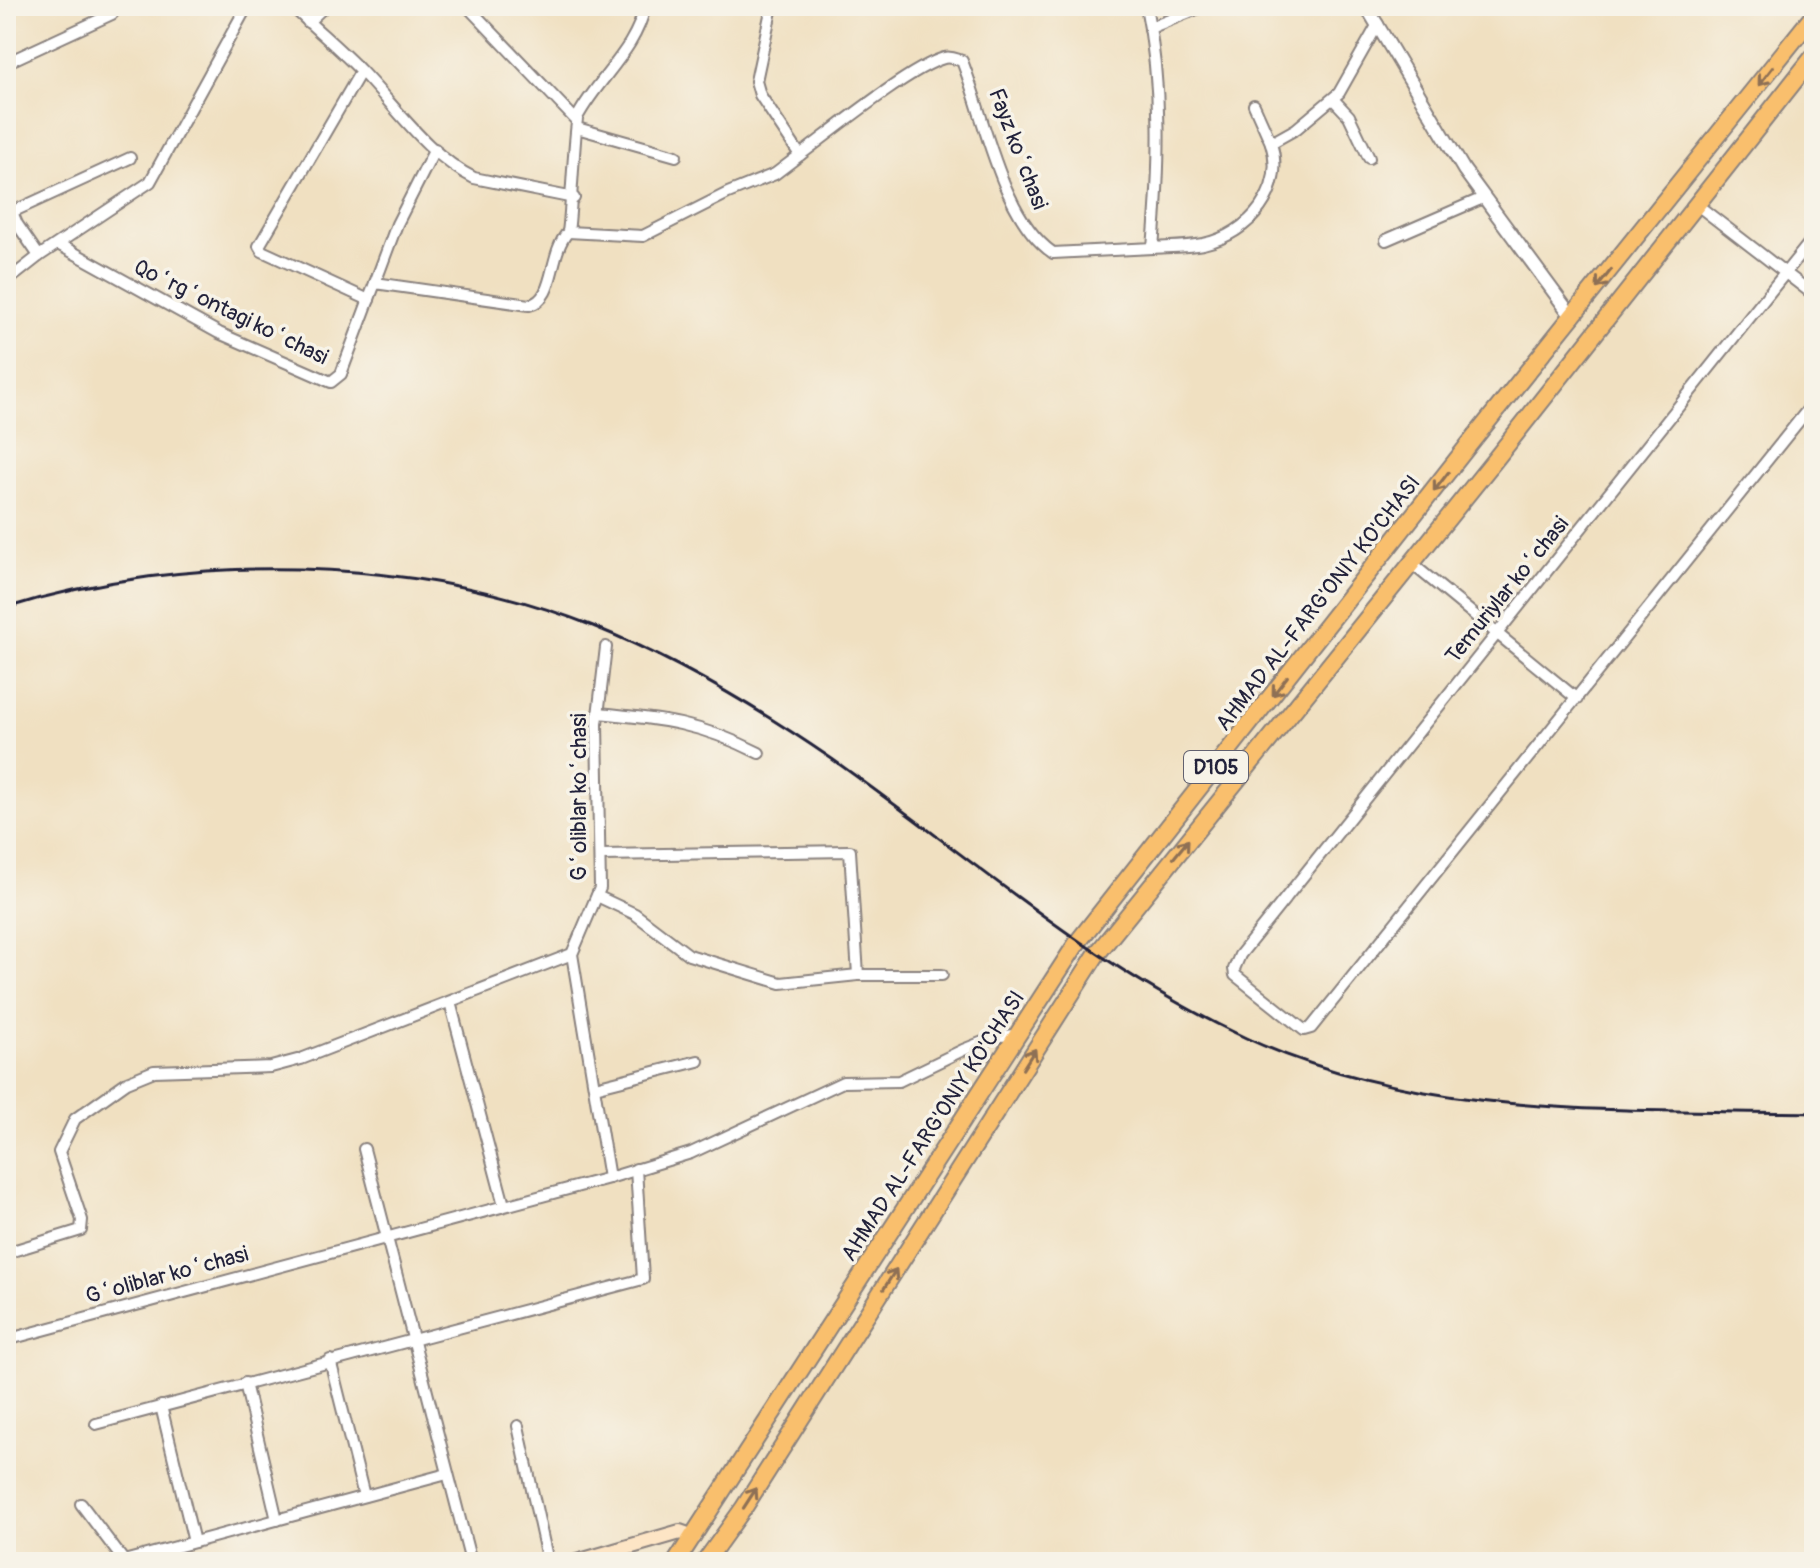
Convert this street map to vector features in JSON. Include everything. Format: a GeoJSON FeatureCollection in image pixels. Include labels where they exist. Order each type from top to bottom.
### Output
{"type":"FeatureCollection","features":[{"type":"Feature","properties":{"kind":"highway","name":"AHMAD AL-FARG'ONIY KO'CHASI"},"geometry":{"type":"LineString","coordinates":[[676,1562],[1077,943],[1471,442],[1814,15]]}},
{"type":"Feature","properties":{"kind":"highway","name":"AHMAD AL-FARG'ONIY KO'CHASI"},"geometry":{"type":"LineString","coordinates":[[705,1562],[869,1312],[1096,955],[1494,461],[1814,56]]}},
{"type":"Feature","properties":{"kind":"highway"},"geometry":{"type":"LineString","coordinates":[[1471,442],[1494,461]]}},
{"type":"Feature","properties":{"kind":"highway"},"geometry":{"type":"LineString","coordinates":[[847,1300],[869,1312]]}},
{"type":"Feature","properties":{"kind":"main road"},"geometry":{"type":"LineString","coordinates":[[577,1562],[680,1532],[694,1537]]}},
{"type":"Feature","properties":{"kind":"street"},"geometry":{"type":"LineString","coordinates":[[6,63],[112,14],[117,6]]}},
{"type":"Feature","properties":{"kind":"street"},"geometry":{"type":"LineString","coordinates":[[6,282],[39,256],[150,182],[247,6]]}},
{"type":"Feature","properties":{"kind":"street"},"geometry":{"type":"LineString","coordinates":[[292,6],[361,71],[435,149],[474,178],[574,198]]}},
{"type":"Feature","properties":{"kind":"street"},"geometry":{"type":"LineString","coordinates":[[308,22],[325,6]]}},
{"type":"Feature","properties":{"kind":"street"},"geometry":{"type":"LineString","coordinates":[[467,6],[576,123],[676,156]]}},
{"type":"Feature","properties":{"kind":"street"},"geometry":{"type":"LineString","coordinates":[[375,283],[529,305],[538,303],[547,293],[558,243],[568,232],[574,198],[576,123],[640,30],[645,6]]}},
{"type":"Feature","properties":{"kind":"street"},"geometry":{"type":"LineString","coordinates":[[568,232],[643,236],[728,193],[775,174],[800,155],[760,95],[756,81],[772,6]]}},
{"type":"Feature","properties":{"kind":"street"},"geometry":{"type":"LineString","coordinates":[[1146,6],[1161,128],[1153,248],[1205,244],[1247,224],[1274,184],[1276,158],[1254,105]]}},
{"type":"Feature","properties":{"kind":"street"},"geometry":{"type":"LineString","coordinates":[[1150,28],[1204,6]]}},
{"type":"Feature","properties":{"kind":"street"},"geometry":{"type":"LineString","coordinates":[[1366,6],[1483,198],[1573,318]]}},
{"type":"Feature","properties":{"kind":"street"},"geometry":{"type":"LineString","coordinates":[[1271,143],[1296,129],[1333,99],[1355,67],[1378,24]]}},
{"type":"Feature","properties":{"kind":"street","name":"Fayz koʻchasi"},"geometry":{"type":"LineString","coordinates":[[800,155],[902,83],[942,58],[951,57],[962,61],[1011,199],[1040,245],[1053,253],[1153,248]]}},
{"type":"Feature","properties":{"kind":"street"},"geometry":{"type":"LineString","coordinates":[[361,71],[259,246],[262,251],[369,300]]}},
{"type":"Feature","properties":{"kind":"street"},"geometry":{"type":"LineString","coordinates":[[1333,99],[1349,116],[1369,158]]}},
{"type":"Feature","properties":{"kind":"street","name":"Qoʻrgʻontagi koʻchasi"},"geometry":{"type":"LineString","coordinates":[[58,244],[219,333],[331,382],[341,374],[397,224],[435,149]]}},
{"type":"Feature","properties":{"kind":"street"},"geometry":{"type":"LineString","coordinates":[[12,212],[51,191],[130,158]]}},
{"type":"Feature","properties":{"kind":"street"},"geometry":{"type":"LineString","coordinates":[[6,198],[17,224],[39,256]]}},
{"type":"Feature","properties":{"kind":"street"},"geometry":{"type":"LineString","coordinates":[[1386,240],[1483,198]]}},
{"type":"Feature","properties":{"kind":"street"},"geometry":{"type":"LineString","coordinates":[[1696,204],[1814,295]]}},
{"type":"Feature","properties":{"kind":"street"},"geometry":{"type":"LineString","coordinates":[[6,229],[17,224]]}},
{"type":"Feature","properties":{"kind":"street","name":"Temuriylar koʻchasi"},"geometry":{"type":"LineString","coordinates":[[1577,699],[1308,1029],[1235,975],[1234,969],[1240,955],[1814,237]]}},
{"type":"Feature","properties":{"kind":"street"},"geometry":{"type":"LineString","coordinates":[[1411,563],[1577,699],[1814,402]]}},
{"type":"Feature","properties":{"kind":"street","name":"Gʻoliblar koʻchasi"},"geometry":{"type":"LineString","coordinates":[[572,954],[597,896],[601,855],[598,713],[606,647]]}},
{"type":"Feature","properties":{"kind":"street"},"geometry":{"type":"LineString","coordinates":[[598,713],[683,722],[722,734],[759,753]]}},
{"type":"Feature","properties":{"kind":"street"},"geometry":{"type":"LineString","coordinates":[[601,855],[850,851],[858,975]]}},
{"type":"Feature","properties":{"kind":"street"},"geometry":{"type":"LineString","coordinates":[[597,896],[635,914],[689,955],[750,976],[781,983],[858,975],[942,975]]}},
{"type":"Feature","properties":{"kind":"street"},"geometry":{"type":"LineString","coordinates":[[6,1253],[81,1230],[82,1220],[59,1152],[61,1143],[75,1119],[127,1082],[154,1071],[271,1067],[320,1054],[572,954],[609,1178]]}},
{"type":"Feature","properties":{"kind":"street"},"geometry":{"type":"LineString","coordinates":[[450,1002],[504,1205]]}},
{"type":"Feature","properties":{"kind":"street","name":"Gʻoliblar koʻchasi"},"geometry":{"type":"LineString","coordinates":[[6,1340],[609,1178],[691,1153],[843,1082],[899,1081],[998,1036],[1018,1035]]}},
{"type":"Feature","properties":{"kind":"street"},"geometry":{"type":"LineString","coordinates":[[595,1087],[698,1061]]}},
{"type":"Feature","properties":{"kind":"street"},"geometry":{"type":"LineString","coordinates":[[364,1149],[471,1562]]}},
{"type":"Feature","properties":{"kind":"street"},"geometry":{"type":"LineString","coordinates":[[96,1424],[411,1338],[643,1279],[636,1169]]}},
{"type":"Feature","properties":{"kind":"street"},"geometry":{"type":"LineString","coordinates":[[330,1360],[364,1496]]}},
{"type":"Feature","properties":{"kind":"street"},"geometry":{"type":"LineString","coordinates":[[245,1383],[277,1520]]}},
{"type":"Feature","properties":{"kind":"street"},"geometry":{"type":"LineString","coordinates":[[161,1406],[194,1542]]}},
{"type":"Feature","properties":{"kind":"street"},"geometry":{"type":"LineString","coordinates":[[518,1426],[548,1562]]}},
{"type":"Feature","properties":{"kind":"street"},"geometry":{"type":"LineString","coordinates":[[81,1504],[125,1561],[447,1474]]}},
{"type":"Feature","properties":{"kind":"railway"},"geometry":{"type":"LineString","coordinates":[[6,608],[76,589],[149,577],[225,570],[301,569],[377,574],[452,585],[524,603],[624,639],[746,703],[832,759],[1032,908],[1135,977],[1246,1038],[1313,1065],[1383,1084],[1453,1097],[1525,1105],[1814,1113]]}}]}
